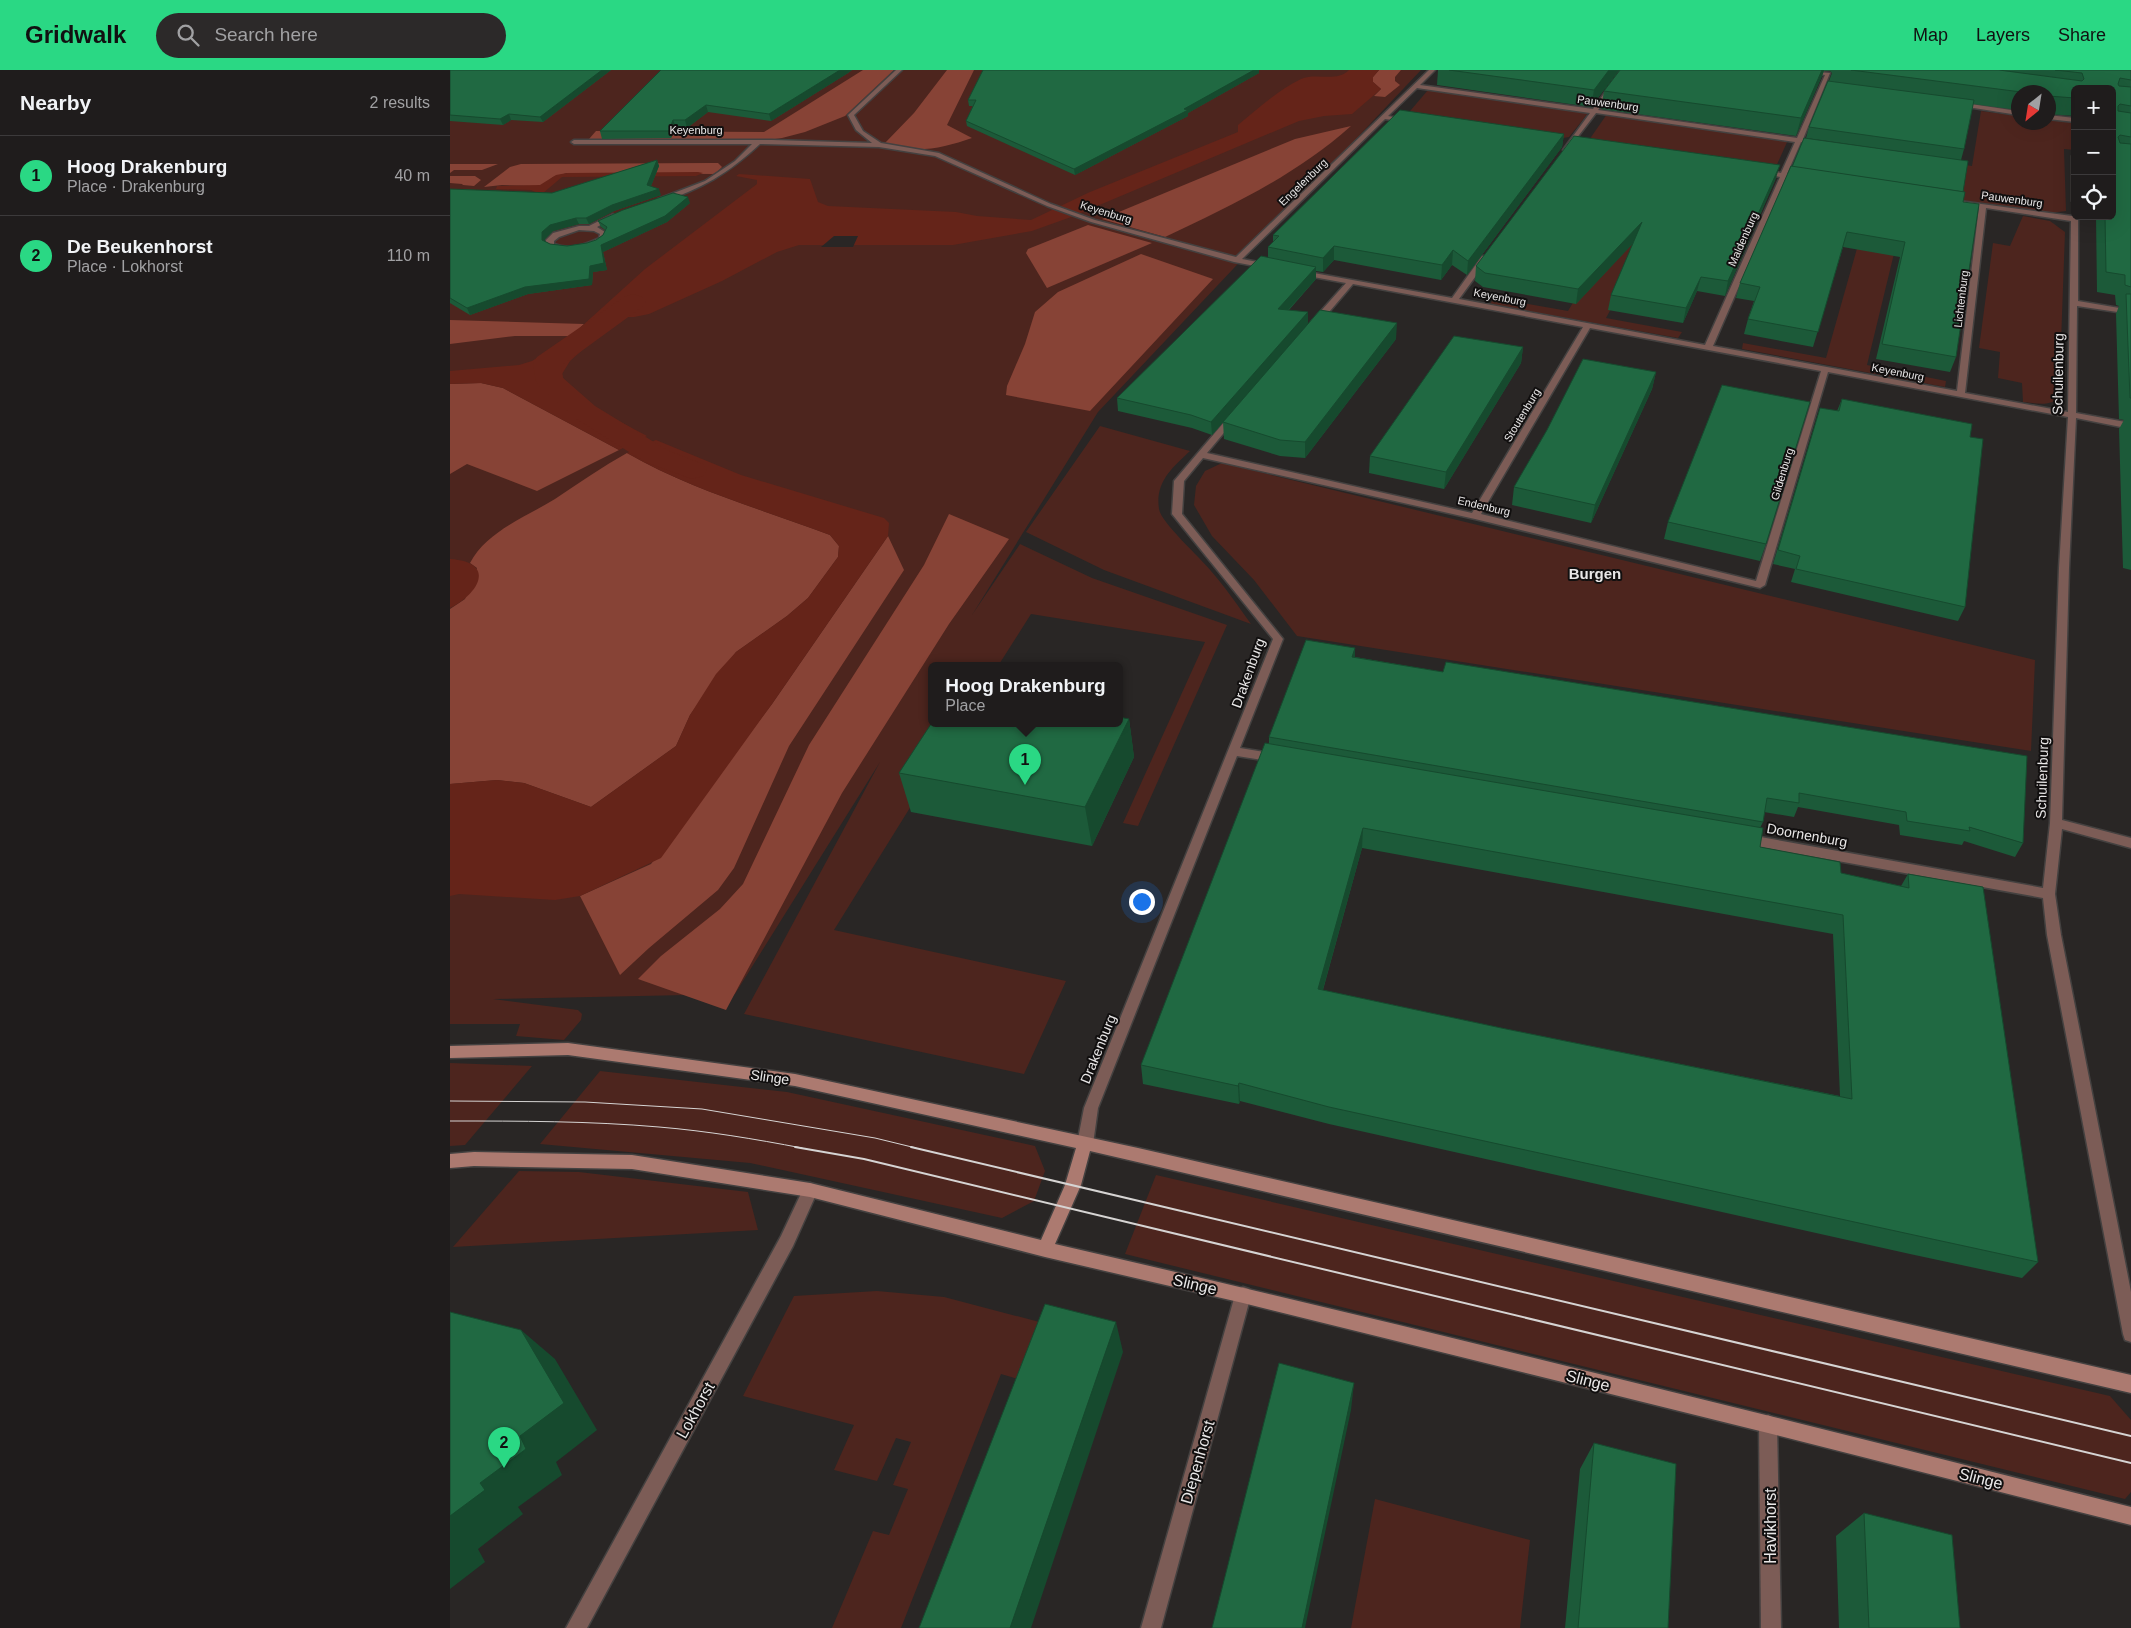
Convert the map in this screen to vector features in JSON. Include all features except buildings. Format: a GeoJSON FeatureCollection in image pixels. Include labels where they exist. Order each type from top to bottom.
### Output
{"type":"FeatureCollection","features":[{"type":"Feature","properties":{"kind":"main road","name":"Slinge"},"geometry":{"type":"LineString","coordinates":[[450,1052],[568,1049],[795,1080],[1086,1144],[2131,1384]]}},
{"type":"Feature","properties":{"kind":"main road"},"geometry":{"type":"LineString","coordinates":[[1044,1249],[1073,1185],[1086,1144]]}},
{"type":"Feature","properties":{"kind":"main road","name":"Slinge"},"geometry":{"type":"LineString","coordinates":[[450,1161],[474,1159],[632,1162],[810,1190],[1044,1249],[1243,1295],[1768,1424],[2131,1516]]}},
{"type":"Feature","properties":{"kind":"street","name":"Keyenburg"},"geometry":{"type":"LineString","coordinates":[[879,145],[863,136],[854,125],[851,115],[899,70]]}},
{"type":"Feature","properties":{"kind":"street","name":"Engelenburg"},"geometry":{"type":"LineString","coordinates":[[1237,260],[1432,70]]}},
{"type":"Feature","properties":{"kind":"street"},"geometry":{"type":"LineString","coordinates":[[1558,160],[1624,70]]}},
{"type":"Feature","properties":{"kind":"street","name":"Maldenburg"},"geometry":{"type":"LineString","coordinates":[[1708,348],[1828,74],[1797,70]]}},
{"type":"Feature","properties":{"kind":"street","name":"Pauwenburg"},"geometry":{"type":"LineString","coordinates":[[1415,86],[1799,140]]}},
{"type":"Feature","properties":{"kind":"street"},"geometry":{"type":"LineString","coordinates":[[1822,87],[1831,88]]}},
{"type":"Feature","properties":{"kind":"street"},"geometry":{"type":"LineString","coordinates":[[1947,103],[2011,112]]}},
{"type":"Feature","properties":{"kind":"street"},"geometry":{"type":"LineString","coordinates":[[1383,117],[1412,122]]}},
{"type":"Feature","properties":{"kind":"street"},"geometry":{"type":"LineString","coordinates":[[2056,118],[2071,120]]}},
{"type":"Feature","properties":{"kind":"street"},"geometry":{"type":"LineString","coordinates":[[1799,140],[1831,145]]}},
{"type":"Feature","properties":{"kind":"street","name":"Keyenburg"},"geometry":{"type":"LineString","coordinates":[[574,142],[758,142],[879,145],[937,154],[1084,218],[1237,260],[1284,269]]}},
{"type":"Feature","properties":{"kind":"street"},"geometry":{"type":"LineString","coordinates":[[650,203],[707,182],[737,162],[758,142]]}},
{"type":"Feature","properties":{"kind":"street"},"geometry":{"type":"LineString","coordinates":[[1560,143],[1579,146]]}},
{"type":"Feature","properties":{"kind":"street"},"geometry":{"type":"LineString","coordinates":[[1754,172],[1812,180]]}},
{"type":"Feature","properties":{"kind":"street","name":"Pauwenburg"},"geometry":{"type":"LineString","coordinates":[[1955,201],[2071,217]]}},
{"type":"Feature","properties":{"kind":"street","name":"Lichtenburg"},"geometry":{"type":"LineString","coordinates":[[1961,395],[1984,205]]}},
{"type":"Feature","properties":{"kind":"street"},"geometry":{"type":"LineString","coordinates":[[591,228],[600,230],[604,234],[602,239],[593,244],[568,249],[550,245],[550,240],[556,235],[572,229],[591,228],[616,214]]}},
{"type":"Feature","properties":{"kind":"street","name":"Schuilenburg"},"geometry":{"type":"LineString","coordinates":[[2075,220],[2072,415],[2064,568],[2056,823],[2049,894],[2054,935],[2131,1334]]}},
{"type":"Feature","properties":{"kind":"street"},"geometry":{"type":"LineString","coordinates":[[1454,300],[1488,254]]}},
{"type":"Feature","properties":{"kind":"street","name":"Keyenburg"},"geometry":{"type":"LineString","coordinates":[[1294,271],[2131,426]]}},
{"type":"Feature","properties":{"kind":"street"},"geometry":{"type":"LineString","coordinates":[[1306,333],[1351,282]]}},
{"type":"Feature","properties":{"kind":"street"},"geometry":{"type":"LineString","coordinates":[[2073,303],[2131,312]]}},
{"type":"Feature","properties":{"kind":"street","name":"Stoutenburg"},"geometry":{"type":"LineString","coordinates":[[1475,516],[1588,325]]}},
{"type":"Feature","properties":{"kind":"street","name":"Gildenburg"},"geometry":{"type":"LineString","coordinates":[[1760,584],[1825,370]]}},
{"type":"Feature","properties":{"kind":"street","name":"Drakenburg"},"geometry":{"type":"LineString","coordinates":[[1086,1144],[1091,1108],[1278,639],[1177,514],[1179,482],[1242,406]]}},
{"type":"Feature","properties":{"kind":"street","name":"Endenburg"},"geometry":{"type":"LineString","coordinates":[[1202,455],[1475,516],[1760,584]]}},
{"type":"Feature","properties":{"kind":"street"},"geometry":{"type":"LineString","coordinates":[[1234,751],[1291,760]]}},
{"type":"Feature","properties":{"kind":"street"},"geometry":{"type":"LineString","coordinates":[[2056,823],[2131,843]]}},
{"type":"Feature","properties":{"kind":"street","name":"Doornenburg"},"geometry":{"type":"LineString","coordinates":[[1730,837],[2049,894]]}},
{"type":"Feature","properties":{"kind":"street","name":"Lokhorst"},"geometry":{"type":"LineString","coordinates":[[576,1628],[787,1241],[810,1190]]}},
{"type":"Feature","properties":{"kind":"street","name":"Diepenhorst"},"geometry":{"type":"LineString","coordinates":[[1151,1628],[1243,1295]]}},
{"type":"Feature","properties":{"kind":"street","name":"Havikhorst"},"geometry":{"type":"LineString","coordinates":[[1768,1424],[1771,1628]]}},
{"type":"Feature","properties":{"kind":"shaded area"},"geometry":{"type":"Polygon","coordinates":[[[450,70],[1421,70],[1098,412],[972,615],[1020,544],[1092,578],[1227,625],[1138,826],[1123,823],[1205,642],[1031,614],[1001,662],[928,662],[928,727],[960,727],[834,930],[1066,981],[1024,1074],[744,1014],[880,762],[735,994],[493,999],[578,1010],[582,1014],[581,1020],[564,1040],[516,1036],[520,1024],[450,1024],[450,70]]]}},
{"type":"Feature","properties":{"kind":"shaded area"},"geometry":{"type":"Polygon","coordinates":[[[863,70],[894,70],[845,116],[805,132],[782,138],[768,140],[589,139],[596,131],[764,132],[863,70]]]}},
{"type":"Feature","properties":{"kind":"shaded area"},"geometry":{"type":"Polygon","coordinates":[[[947,70],[974,70],[947,125],[972,138],[928,149],[907,149],[885,143],[914,113],[947,70]]]}},
{"type":"Feature","properties":{"kind":"shaded area"},"geometry":{"type":"Polygon","coordinates":[[[1349,70],[1379,70],[1373,77],[1373,82],[1381,89],[1352,114],[1324,116],[1299,121],[1071,217],[1032,231],[953,245],[799,245],[777,252],[722,281],[649,314],[623,317],[597,336],[571,336],[645,269],[757,184],[757,180],[736,176],[739,174],[810,179],[818,202],[828,206],[956,212],[977,216],[1031,220],[1090,192],[1238,132],[1238,125],[1276,94],[1301,79],[1313,76],[1338,76],[1349,70]]]}},
{"type":"Feature","properties":{"kind":"shaded area"},"geometry":{"type":"Polygon","coordinates":[[[1379,70],[1401,70],[1395,77],[1395,81],[1400,85],[1385,97],[1374,96],[1381,89],[1373,82],[1373,77],[1379,70]]]}},
{"type":"Feature","properties":{"kind":"shaded area"},"geometry":{"type":"Polygon","coordinates":[[[1428,90],[1589,112],[1569,137],[1551,140],[1405,117],[1428,90]]]}},
{"type":"Feature","properties":{"kind":"shaded area"},"geometry":{"type":"Polygon","coordinates":[[[1981,111],[2011,115],[2011,130],[2056,130],[2056,120],[2071,122],[2071,150],[2064,149],[2066,211],[2050,213],[1815,179],[1821,144],[1972,166],[1981,111]]]}},
{"type":"Feature","properties":{"kind":"shaded area"},"geometry":{"type":"Polygon","coordinates":[[[1607,114],[1788,140],[1774,171],[1587,143],[1607,114]]]}},
{"type":"Feature","properties":{"kind":"shaded area"},"geometry":{"type":"Polygon","coordinates":[[[1351,126],[1308,160],[1262,188],[1165,237],[1102,219],[1295,139],[1351,126]]]}},
{"type":"Feature","properties":{"kind":"shaded area"},"geometry":{"type":"Polygon","coordinates":[[[718,163],[722,167],[715,174],[567,173],[553,177],[543,185],[484,187],[510,167],[521,164],[718,163]]]}},
{"type":"Feature","properties":{"kind":"shaded area"},"geometry":{"type":"Polygon","coordinates":[[[450,164],[498,164],[482,170],[454,170],[450,173],[450,164]]]}},
{"type":"Feature","properties":{"kind":"shaded area"},"geometry":{"type":"Polygon","coordinates":[[[1654,167],[1686,171],[1606,318],[1682,332],[1678,338],[1490,304],[1494,298],[1568,311],[1654,167]]]}},
{"type":"Feature","properties":{"kind":"shaded area"},"geometry":{"type":"Polygon","coordinates":[[[567,173],[703,173],[696,176],[562,177],[450,272],[450,263],[535,192],[531,190],[496,189],[497,186],[540,185],[556,175],[567,173]]]}},
{"type":"Feature","properties":{"kind":"shaded area"},"geometry":{"type":"Polygon","coordinates":[[[450,176],[475,176],[481,180],[474,186],[463,185],[450,183],[450,176]]]}},
{"type":"Feature","properties":{"kind":"shaded area"},"geometry":{"type":"Polygon","coordinates":[[[1871,199],[1906,204],[1867,365],[1946,381],[1945,387],[1742,349],[1743,343],[1826,358],[1871,199]]]}},
{"type":"Feature","properties":{"kind":"shaded area"},"geometry":{"type":"Polygon","coordinates":[[[2023,216],[2050,221],[2065,232],[2059,398],[2051,403],[2023,402],[2022,383],[1998,378],[2000,352],[1979,348],[1993,243],[2010,246],[2023,216]]]}},
{"type":"Feature","properties":{"kind":"shaded area"},"geometry":{"type":"Polygon","coordinates":[[[1088,225],[1152,243],[1047,288],[1026,253],[1028,249],[1088,225]]]}},
{"type":"Feature","properties":{"kind":"shaded area"},"geometry":{"type":"Polygon","coordinates":[[[1141,254],[1213,279],[1090,411],[1006,395],[1007,386],[1025,344],[1035,312],[1058,292],[1141,254]]]}},
{"type":"Feature","properties":{"kind":"shaded area"},"geometry":{"type":"Polygon","coordinates":[[[450,320],[584,324],[571,336],[515,336],[450,344],[450,320]]]}},
{"type":"Feature","properties":{"kind":"shaded area"},"geometry":{"type":"Polygon","coordinates":[[[564,341],[590,343],[570,361],[562,374],[565,384],[598,410],[647,436],[619,450],[503,388],[481,383],[450,384],[450,371],[519,365],[532,361],[564,341]]]}},
{"type":"Feature","properties":{"kind":"shaded area"},"geometry":{"type":"Polygon","coordinates":[[[481,383],[503,388],[619,450],[537,491],[467,464],[450,474],[450,384],[481,383]]]}},
{"type":"Feature","properties":{"kind":"shaded area"},"geometry":{"type":"Polygon","coordinates":[[[1100,426],[1190,451],[1171,470],[1162,483],[1158,499],[1161,515],[1216,577],[1251,624],[1104,570],[1026,532],[1100,426]]]}},
{"type":"Feature","properties":{"kind":"shaded area"},"geometry":{"type":"Polygon","coordinates":[[[656,440],[741,475],[884,518],[889,523],[888,536],[772,704],[661,858],[580,896],[555,900],[459,894],[450,896],[450,784],[497,780],[524,783],[591,807],[676,746],[690,715],[716,674],[736,652],[787,616],[808,598],[838,557],[839,546],[830,535],[676,478],[627,453],[656,440]]]}},
{"type":"Feature","properties":{"kind":"shaded area"},"geometry":{"type":"Polygon","coordinates":[[[627,453],[676,478],[830,535],[839,546],[838,557],[808,598],[787,616],[736,652],[690,715],[676,746],[591,807],[524,783],[497,780],[450,784],[450,609],[465,599],[477,568],[470,563],[486,542],[497,533],[627,453]]]}},
{"type":"Feature","properties":{"kind":"shaded area"},"geometry":{"type":"Polygon","coordinates":[[[1222,463],[2035,660],[2031,751],[1297,636],[1254,580],[1212,536],[1194,505],[1196,486],[1205,471],[1222,463]]]}},
{"type":"Feature","properties":{"kind":"shaded area"},"geometry":{"type":"Polygon","coordinates":[[[949,514],[1009,539],[949,624],[842,793],[726,1010],[638,979],[661,956],[720,909],[743,884],[809,745],[924,565],[949,514]]]}},
{"type":"Feature","properties":{"kind":"shaded area"},"geometry":{"type":"Polygon","coordinates":[[[888,536],[904,570],[789,746],[734,868],[718,890],[620,975],[580,896],[651,864],[772,704],[888,536]]]}},
{"type":"Feature","properties":{"kind":"shaded area"},"geometry":{"type":"Polygon","coordinates":[[[450,559],[464,561],[474,566],[478,572],[478,579],[475,587],[469,594],[450,608],[450,559]]]}},
{"type":"Feature","properties":{"kind":"shaded area"},"geometry":{"type":"Polygon","coordinates":[[[450,1063],[532,1066],[465,1145],[450,1146],[450,1063]]]}},
{"type":"Feature","properties":{"kind":"shaded area"},"geometry":{"type":"Polygon","coordinates":[[[600,1071],[787,1092],[1035,1146],[1045,1171],[1034,1201],[1002,1218],[750,1163],[540,1144],[600,1071]]]}},
{"type":"Feature","properties":{"kind":"shaded area"},"geometry":{"type":"Polygon","coordinates":[[[519,1171],[579,1172],[748,1192],[758,1230],[453,1247],[519,1171]]]}},
{"type":"Feature","properties":{"kind":"shaded area"},"geometry":{"type":"Polygon","coordinates":[[[1156,1175],[2110,1396],[2131,1420],[2131,1492],[2125,1499],[1125,1254],[1156,1175]]]}},
{"type":"Feature","properties":{"kind":"shaded area"},"geometry":{"type":"Polygon","coordinates":[[[877,1291],[944,1297],[1047,1324],[1025,1381],[1001,1374],[901,1628],[832,1628],[873,1531],[889,1535],[908,1489],[893,1485],[911,1442],[896,1438],[877,1481],[834,1470],[854,1425],[743,1396],[794,1296],[877,1291]]]}},
{"type":"Feature","properties":{"kind":"shaded area"},"geometry":{"type":"Polygon","coordinates":[[[1375,1499],[1530,1540],[1520,1628],[1351,1628],[1375,1499]]]}},
{"type":"Feature","properties":{"kind":"pier"},"geometry":{"type":"Polygon","coordinates":[[[834,236],[858,236],[853,247],[821,247],[834,236]]]}},
{"type":"Feature","properties":{"kind":"waterway"},"geometry":{"type":"LineString","coordinates":[[633,302],[547,363],[550,381],[585,412],[656,456],[692,470]]}},
{"type":"Feature","properties":{"kind":"tram line"},"geometry":{"type":"LineString","coordinates":[[450,1101],[585,1102],[702,1109],[875,1138],[916,1148]]}},
{"type":"Feature","properties":{"kind":"tram line"},"geometry":{"type":"LineString","coordinates":[[450,1121],[581,1122],[633,1125],[695,1131],[802,1148]]}},
{"type":"Feature","properties":{"kind":"tram line"},"geometry":{"type":"LineString","coordinates":[[795,1147],[864,1159],[2131,1463]]}},
{"type":"Feature","properties":{"kind":"tram line"},"geometry":{"type":"LineString","coordinates":[[911,1147],[2131,1436]]}},
{"type":"Feature","properties":{"kind":"place","name":"Hoog Drakenburg"},"geometry":{"type":"Point","coordinates":[1025,785]}},
{"type":"Feature","properties":{"kind":"place","name":"De Beukenhorst"},"geometry":{"type":"Point","coordinates":[504,1468]}},
{"type":"Feature","properties":{"kind":"district","name":"Burgen"},"geometry":{"type":"Point","coordinates":[1595,574]}}]}
